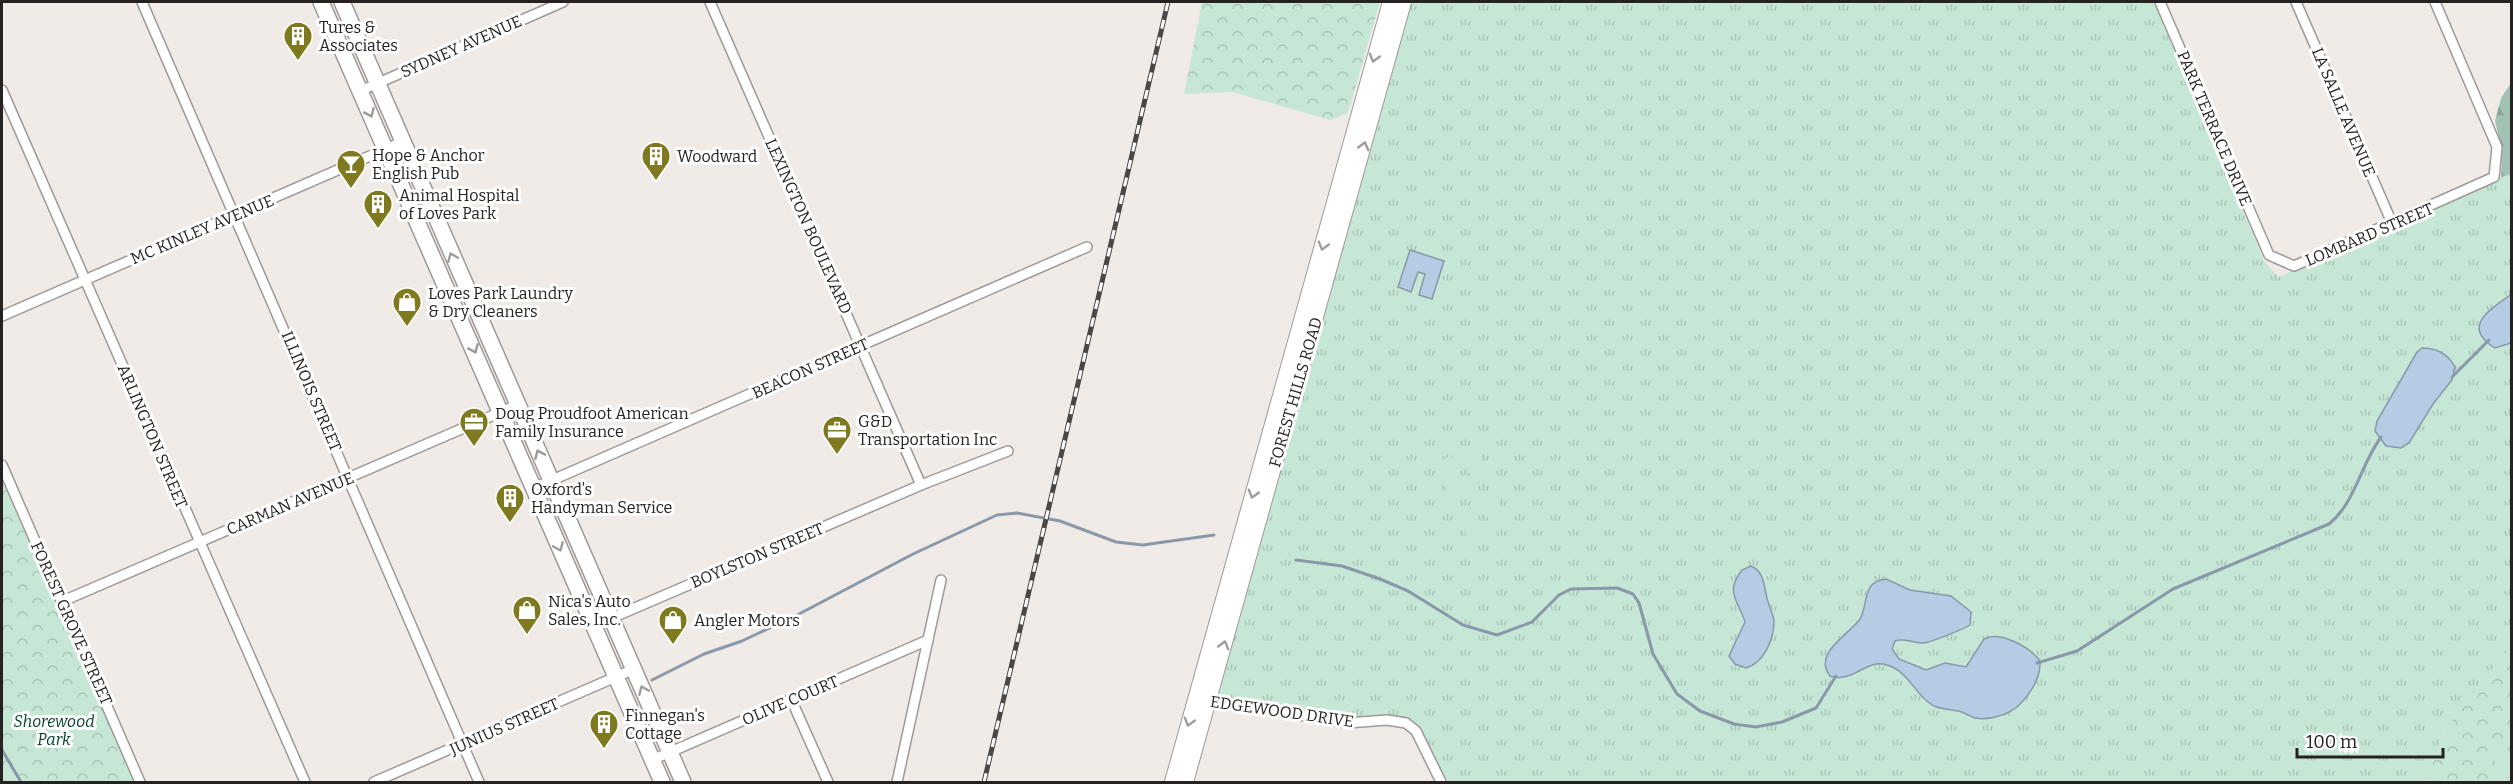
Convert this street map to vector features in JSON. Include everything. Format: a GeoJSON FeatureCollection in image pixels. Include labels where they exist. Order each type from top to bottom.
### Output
{"type":"FeatureCollection","features":[{"type":"Feature","properties":{"kind":"main road"},"geometry":{"type":"LineString","coordinates":[[321,2],[662,783]]}},
{"type":"Feature","properties":{"kind":"main road"},"geometry":{"type":"LineString","coordinates":[[342,2],[683,783]]}},
{"type":"Feature","properties":{"kind":"street","name":"ILLINOIS STREET"},"geometry":{"type":"LineString","coordinates":[[142,2],[479,783]]}},
{"type":"Feature","properties":{"kind":"street","name":"SYDNEY AVENUE"},"geometry":{"type":"LineString","coordinates":[[360,92],[563,2]]}},
{"type":"Feature","properties":{"kind":"street","name":"LEXINGTON BOULEVARD"},"geometry":{"type":"LineString","coordinates":[[710,2],[862,345],[921,485]]}},
{"type":"Feature","properties":{"kind":"street","name":"PARK TERRACE DRIVE"},"geometry":{"type":"LineString","coordinates":[[2160,2],[2269,255]]}},
{"type":"Feature","properties":{"kind":"street","name":"LA SALLE AVENUE"},"geometry":{"type":"LineString","coordinates":[[2296,2],[2392,223]]}},
{"type":"Feature","properties":{"kind":"street","name":"LOMBARD STREET"},"geometry":{"type":"LineString","coordinates":[[2269,255],[2294,266],[2469,191],[2494,177],[2497,147],[2435,2]]}},
{"type":"Feature","properties":{"kind":"street","name":"FOREST HILLS ROAD"},"geometry":{"type":"LineString","coordinates":[[1172,783],[1202,699],[1400,3]]}},
{"type":"Feature","properties":{"kind":"street","name":"ARLINGTON STREET"},"geometry":{"type":"LineString","coordinates":[[2,90],[305,783]]}},
{"type":"Feature","properties":{"kind":"street","name":"MC KINLEY AVENUE"},"geometry":{"type":"LineString","coordinates":[[2,316],[402,142]]}},
{"type":"Feature","properties":{"kind":"street","name":"BEACON STREET"},"geometry":{"type":"LineString","coordinates":[[534,488],[1087,247]]}},
{"type":"Feature","properties":{"kind":"street","name":"CARMAN AVENUE"},"geometry":{"type":"LineString","coordinates":[[63,601],[517,405]]}},
{"type":"Feature","properties":{"kind":"street","name":"BOYLSTON STREET"},"geometry":{"type":"LineString","coordinates":[[593,626],[921,485],[1008,452]]}},
{"type":"Feature","properties":{"kind":"street","name":"FOREST GROVE STREET"},"geometry":{"type":"LineString","coordinates":[[2,465],[63,601],[140,783]]}},
{"type":"Feature","properties":{"kind":"street"},"geometry":{"type":"LineString","coordinates":[[897,783],[940,580]]}},
{"type":"Feature","properties":{"kind":"street","name":"OLIVE COURT"},"geometry":{"type":"LineString","coordinates":[[652,760],[928,640]]}},
{"type":"Feature","properties":{"kind":"street","name":"JUNIUS STREET"},"geometry":{"type":"LineString","coordinates":[[374,783],[634,669]]}},
{"type":"Feature","properties":{"kind":"street"},"geometry":{"type":"LineString","coordinates":[[791,699],[828,783]]}},
{"type":"Feature","properties":{"kind":"street","name":"FOREST HILLS ROAD"},"geometry":{"type":"LineString","coordinates":[[1186,783],[1202,699]]}},
{"type":"Feature","properties":{"kind":"street","name":"EDGEWOOD DRIVE"},"geometry":{"type":"LineString","coordinates":[[1202,699],[1347,723],[1388,720],[1406,723],[1416,731],[1441,783]]}},
{"type":"Feature","properties":{"kind":"green space"},"geometry":{"type":"Polygon","coordinates":[[[1202,2],[1380,2],[1348,113],[1330,120],[1232,92],[1184,94],[1202,2]]]}},
{"type":"Feature","properties":{"kind":"green space"},"geometry":{"type":"Polygon","coordinates":[[[1417,2],[2155,2],[2264,261],[2279,277],[2511,173],[2511,647],[2446,728],[2426,782],[1441,782],[1416,724],[1215,700],[1408,5],[1417,2]]]}},
{"type":"Feature","properties":{"kind":"green space"},"geometry":{"type":"Polygon","coordinates":[[[2511,83],[2511,173],[2501,178],[2502,151],[2495,121],[2501,98],[2511,83]]]}},
{"type":"Feature","properties":{"kind":"green space"},"geometry":{"type":"Polygon","coordinates":[[[1476,446],[1489,478],[1474,484],[1461,452],[1476,446]]]}},
{"type":"Feature","properties":{"kind":"green space"},"geometry":{"type":"Polygon","coordinates":[[[1451,456],[1464,488],[1449,494],[1436,462],[1451,456]]]}},
{"type":"Feature","properties":{"kind":"green space","name":"Shorewood Park"},"geometry":{"type":"Polygon","coordinates":[[[2,480],[135,782],[2,782],[2,480]]]}},
{"type":"Feature","properties":{"kind":"green space"},"geometry":{"type":"Polygon","coordinates":[[[1496,495],[1509,527],[1494,533],[1481,501],[1496,495]]]}},
{"type":"Feature","properties":{"kind":"green space"},"geometry":{"type":"Polygon","coordinates":[[[1472,506],[1485,538],[1470,544],[1457,512],[1472,506]]]}},
{"type":"Feature","properties":{"kind":"green space"},"geometry":{"type":"Polygon","coordinates":[[[2511,647],[2511,782],[2426,782],[2446,728],[2511,647]]]}},
{"type":"Feature","properties":{"kind":"green space"},"geometry":{"type":"Polygon","coordinates":[[[2504,741],[2511,758],[2512,776],[2503,779],[2489,748],[2504,741]]]}},
{"type":"Feature","properties":{"kind":"water"},"geometry":{"type":"Polygon","coordinates":[[[1410,250],[1444,261],[1432,299],[1419,295],[1425,274],[1418,272],[1411,292],[1398,287],[1410,250]]]}},
{"type":"Feature","properties":{"kind":"water"},"geometry":{"type":"Polygon","coordinates":[[[2511,295],[2511,343],[2495,348],[2480,333],[2479,325],[2488,312],[2511,295]]]}},
{"type":"Feature","properties":{"kind":"water"},"geometry":{"type":"Polygon","coordinates":[[[2422,348],[2437,351],[2449,359],[2455,367],[2452,380],[2433,404],[2409,443],[2401,448],[2386,446],[2375,431],[2377,421],[2417,352],[2422,348]]]}},
{"type":"Feature","properties":{"kind":"water"},"geometry":{"type":"Polygon","coordinates":[[[1751,566],[1759,571],[1763,579],[1774,621],[1770,642],[1763,656],[1746,668],[1735,664],[1729,656],[1745,622],[1734,597],[1734,585],[1742,570],[1751,566]]]}},
{"type":"Feature","properties":{"kind":"water"},"geometry":{"type":"Polygon","coordinates":[[[1886,579],[1910,590],[1951,596],[1971,612],[1970,625],[1947,635],[1924,643],[1895,641],[1892,649],[1899,659],[1926,670],[1945,663],[1966,667],[1984,639],[1998,637],[2015,642],[2030,651],[2040,661],[2035,684],[2022,702],[2013,710],[2000,716],[1975,718],[1931,705],[1900,672],[1887,665],[1873,665],[1845,677],[1830,676],[1826,668],[1829,652],[1834,644],[1860,619],[1869,589],[1878,581],[1886,579]]]}},
{"type":"Feature","properties":{"kind":"waterway"},"geometry":{"type":"LineString","coordinates":[[2452,377],[2489,340]]}},
{"type":"Feature","properties":{"kind":"waterway"},"geometry":{"type":"LineString","coordinates":[[2037,663],[2077,651],[2173,589],[2329,524],[2352,494],[2381,437]]}},
{"type":"Feature","properties":{"kind":"waterway"},"geometry":{"type":"LineString","coordinates":[[652,680],[704,654],[742,641],[799,614],[913,554],[997,515],[1017,513],[1060,521],[1116,542],[1143,545],[1214,535]]}},
{"type":"Feature","properties":{"kind":"waterway"},"geometry":{"type":"LineString","coordinates":[[1296,560],[1342,566],[1380,579],[1408,591],[1463,625],[1497,635],[1532,622],[1559,595],[1571,589],[1617,588],[1633,594],[1639,603],[1653,654],[1677,694],[1700,711],[1734,724],[1756,727],[1782,722],[1816,708],[1836,676]]}},
{"type":"Feature","properties":{"kind":"waterway"},"geometry":{"type":"LineString","coordinates":[[2,750],[21,782]]}},
{"type":"Feature","properties":{"kind":"railway"},"geometry":{"type":"LineString","coordinates":[[984,782],[1168,2]]}},
{"type":"Feature","properties":{"kind":"place","name":"Tures & Associates"},"geometry":{"type":"Point","coordinates":[298,62]}},
{"type":"Feature","properties":{"kind":"place","name":"Woodward"},"geometry":{"type":"Point","coordinates":[656,182]}},
{"type":"Feature","properties":{"kind":"place","name":"Hope & Anchor English Pub"},"geometry":{"type":"Point","coordinates":[351,190]}},
{"type":"Feature","properties":{"kind":"place","name":"Animal Hospital of Loves Park"},"geometry":{"type":"Point","coordinates":[378,230]}},
{"type":"Feature","properties":{"kind":"place","name":"Loves Park Laundry & Dry Cleaners"},"geometry":{"type":"Point","coordinates":[407,328]}},
{"type":"Feature","properties":{"kind":"place","name":"Doug Proudfoot American Family Insurance"},"geometry":{"type":"Point","coordinates":[474,448]}},
{"type":"Feature","properties":{"kind":"place","name":"G&D Transportation Inc"},"geometry":{"type":"Point","coordinates":[837,456]}},
{"type":"Feature","properties":{"kind":"place","name":"Oxford's Handyman Service"},"geometry":{"type":"Point","coordinates":[510,524]}},
{"type":"Feature","properties":{"kind":"place","name":"Nica's Auto Sales, Inc."},"geometry":{"type":"Point","coordinates":[527,636]}},
{"type":"Feature","properties":{"kind":"place","name":"Angler Motors"},"geometry":{"type":"Point","coordinates":[673,646]}},
{"type":"Feature","properties":{"kind":"place","name":"Finnegan's Cottage"},"geometry":{"type":"Point","coordinates":[604,750]}}]}
